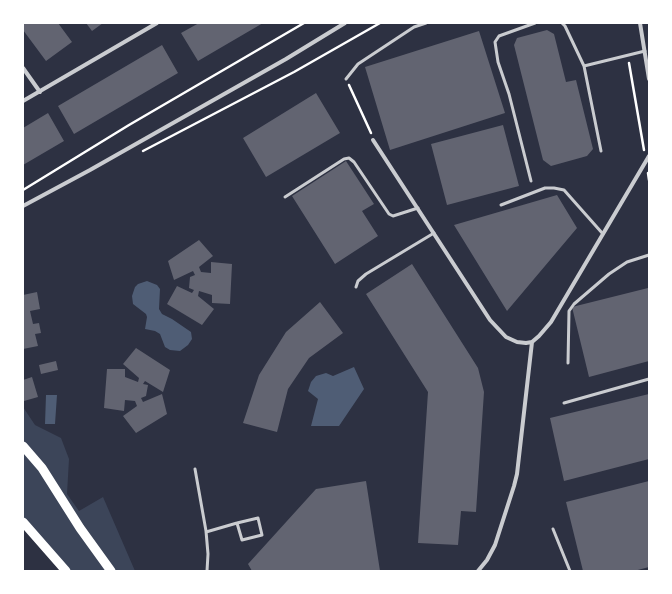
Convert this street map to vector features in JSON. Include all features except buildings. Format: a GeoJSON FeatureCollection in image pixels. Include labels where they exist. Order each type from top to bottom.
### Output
{"type":"FeatureCollection","features":[{"type":"Feature","properties":{"kind":"main road"},"geometry":{"type":"LineString","coordinates":[[23,446],[42,468],[80,528],[111,571]]}},
{"type":"Feature","properties":{"kind":"main road"},"geometry":{"type":"LineString","coordinates":[[23,522],[66,571]]}},
{"type":"Feature","properties":{"kind":"street"},"geometry":{"type":"LineString","coordinates":[[23,101],[157,23]]}},
{"type":"Feature","properties":{"kind":"street"},"geometry":{"type":"LineString","coordinates":[[23,206],[97,167],[345,23]]}},
{"type":"Feature","properties":{"kind":"street"},"geometry":{"type":"LineString","coordinates":[[640,23],[649,79]]}},
{"type":"Feature","properties":{"kind":"street"},"geometry":{"type":"LineString","coordinates":[[644,45],[649,44]]}},
{"type":"Feature","properties":{"kind":"street"},"geometry":{"type":"LineString","coordinates":[[23,68],[40,92]]}},
{"type":"Feature","properties":{"kind":"street"},"geometry":{"type":"LineString","coordinates":[[373,140],[496,328],[506,337],[522,343],[532,342],[550,322],[649,156]]}},
{"type":"Feature","properties":{"kind":"street"},"geometry":{"type":"LineString","coordinates":[[478,571],[495,545],[517,474],[532,342]]}},
{"type":"Feature","properties":{"kind":"lane"},"geometry":{"type":"LineString","coordinates":[[412,23],[414,27]]}},
{"type":"Feature","properties":{"kind":"lane"},"geometry":{"type":"LineString","coordinates":[[346,79],[358,64],[414,27],[426,23]]}},
{"type":"Feature","properties":{"kind":"lane"},"geometry":{"type":"LineString","coordinates":[[532,181],[509,94],[498,62],[495,42],[499,36],[535,23]]}},
{"type":"Feature","properties":{"kind":"lane"},"geometry":{"type":"LineString","coordinates":[[562,23],[566,26],[584,66],[601,151]]}},
{"type":"Feature","properties":{"kind":"lane"},"geometry":{"type":"LineString","coordinates":[[584,66],[645,51]]}},
{"type":"Feature","properties":{"kind":"lane"},"geometry":{"type":"LineString","coordinates":[[285,197],[344,159],[349,158],[354,162],[389,214],[393,216],[418,208]]}},
{"type":"Feature","properties":{"kind":"lane"},"geometry":{"type":"LineString","coordinates":[[501,205],[545,188],[564,190],[603,234]]}},
{"type":"Feature","properties":{"kind":"lane"},"geometry":{"type":"LineString","coordinates":[[356,287],[358,281],[366,274],[434,233]]}},
{"type":"Feature","properties":{"kind":"lane"},"geometry":{"type":"LineString","coordinates":[[568,362],[569,311],[574,304],[609,274],[627,262],[649,255]]}},
{"type":"Feature","properties":{"kind":"lane"},"geometry":{"type":"LineString","coordinates":[[564,403],[649,380]]}},
{"type":"Feature","properties":{"kind":"lane"},"geometry":{"type":"LineString","coordinates":[[195,469],[206,532],[208,554],[207,571]]}},
{"type":"Feature","properties":{"kind":"lane"},"geometry":{"type":"LineString","coordinates":[[206,532],[237,523],[258,518],[262,535],[242,540],[237,523]]}},
{"type":"Feature","properties":{"kind":"lane"},"geometry":{"type":"LineString","coordinates":[[553,529],[570,571]]}},
{"type":"Feature","properties":{"kind":"path"},"geometry":{"type":"LineString","coordinates":[[23,190],[129,125],[304,23]]}},
{"type":"Feature","properties":{"kind":"path"},"geometry":{"type":"LineString","coordinates":[[136,154],[294,72],[380,23]]}},
{"type":"Feature","properties":{"kind":"path"},"geometry":{"type":"LineString","coordinates":[[628,56],[649,180]]}},
{"type":"Feature","properties":{"kind":"path"},"geometry":{"type":"LineString","coordinates":[[346,79],[373,140]]}},
{"type":"Feature","properties":{"kind":"shaded area"},"geometry":{"type":"Polygon","coordinates":[[[147,281],[157,285],[160,289],[159,309],[162,314],[191,332],[192,339],[188,345],[180,351],[170,350],[165,347],[160,334],[155,331],[145,329],[146,314],[133,304],[132,296],[135,287],[138,284],[147,281]]]}},
{"type":"Feature","properties":{"kind":"shaded area"},"geometry":{"type":"Polygon","coordinates":[[[354,367],[364,389],[339,426],[311,426],[318,399],[308,391],[311,382],[316,376],[326,373],[333,376],[354,367]]]}},
{"type":"Feature","properties":{"kind":"shaded area"},"geometry":{"type":"Polygon","coordinates":[[[46,395],[57,395],[55,424],[45,424],[46,395]]]}},
{"type":"Feature","properties":{"kind":"shaded area"},"geometry":{"type":"Polygon","coordinates":[[[23,407],[35,425],[61,438],[69,459],[67,494],[79,511],[103,497],[135,571],[66,571],[23,522],[23,407]]]}}]}
